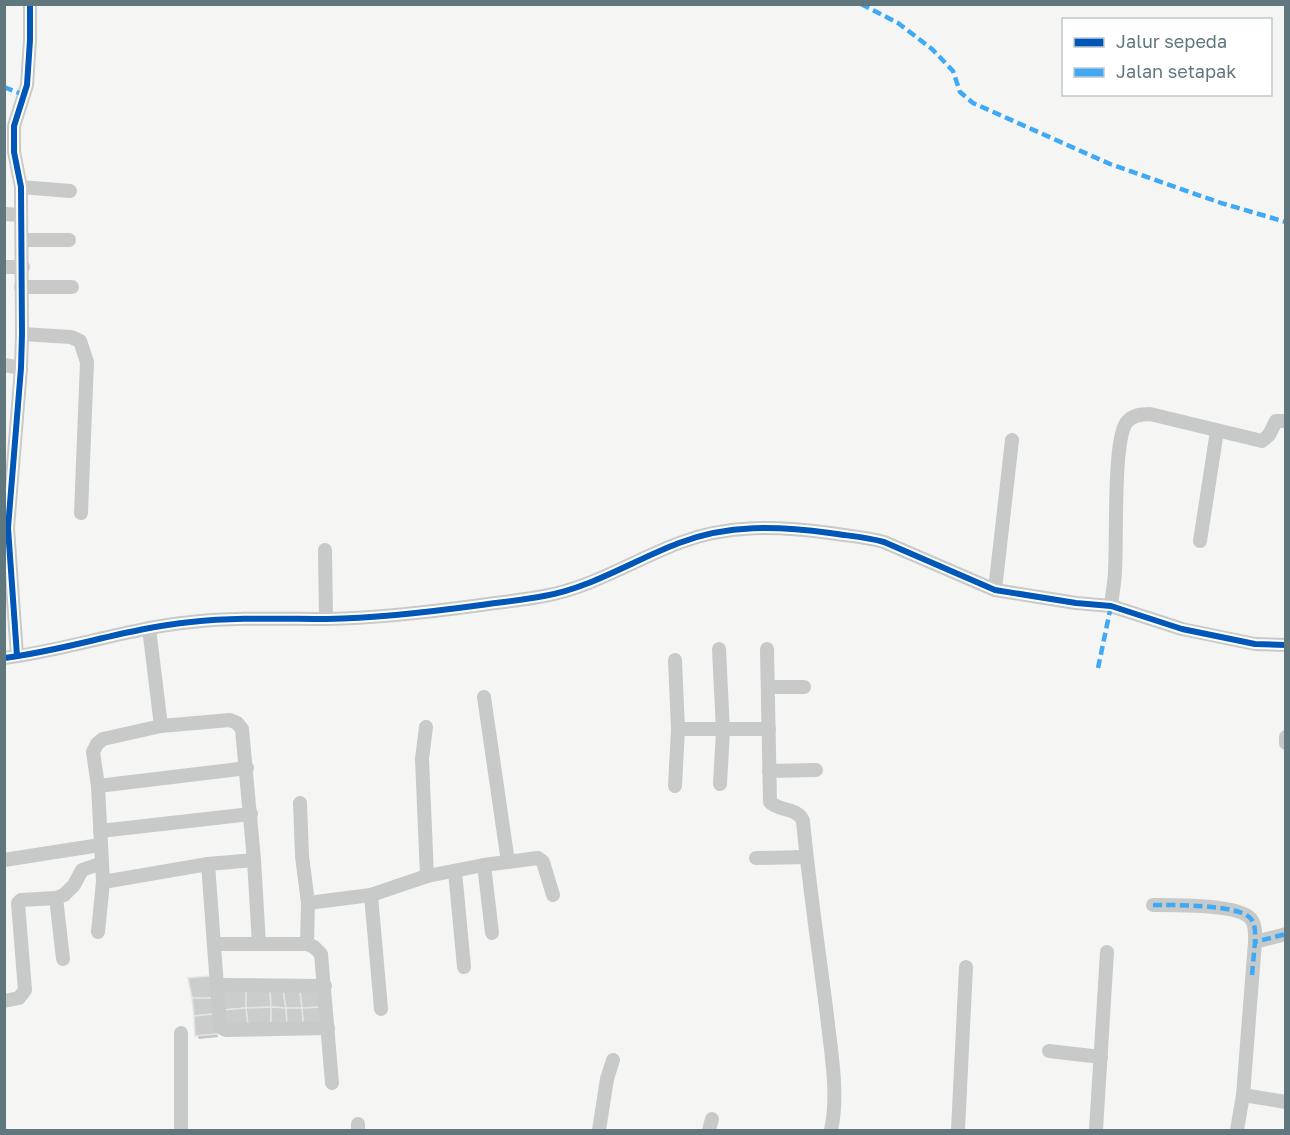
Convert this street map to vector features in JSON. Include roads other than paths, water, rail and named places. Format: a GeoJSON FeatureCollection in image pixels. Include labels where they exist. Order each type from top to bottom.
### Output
{"type":"FeatureCollection","features":[{"type":"Feature","properties":{"kind":"street"},"geometry":{"type":"LineString","coordinates":[[30,4],[27,85],[16,116],[9,152],[21,187],[23,267],[21,368],[8,513],[11,657],[192,621],[400,616],[545,596],[570,589],[706,534],[738,528],[788,528],[870,538],[995,590],[1076,603],[1111,606],[1182,628],[1255,644],[1286,645]]}},
{"type":"Feature","properties":{"kind":"street"},"geometry":{"type":"LineString","coordinates":[[21,187],[70,191]]}},
{"type":"Feature","properties":{"kind":"street"},"geometry":{"type":"LineString","coordinates":[[4,214],[21,215]]}},
{"type":"Feature","properties":{"kind":"street"},"geometry":{"type":"LineString","coordinates":[[22,240],[69,240]]}},
{"type":"Feature","properties":{"kind":"street"},"geometry":{"type":"LineString","coordinates":[[4,267],[23,267]]}},
{"type":"Feature","properties":{"kind":"street"},"geometry":{"type":"LineString","coordinates":[[21,287],[72,287]]}},
{"type":"Feature","properties":{"kind":"street"},"geometry":{"type":"LineString","coordinates":[[22,334],[71,337],[80,340],[83,346],[87,362],[81,513]]}},
{"type":"Feature","properties":{"kind":"street"},"geometry":{"type":"LineString","coordinates":[[4,365],[21,368]]}},
{"type":"Feature","properties":{"kind":"street"},"geometry":{"type":"LineString","coordinates":[[1111,606],[1115,573],[1118,458],[1126,423],[1137,415],[1150,414],[1262,441],[1269,435],[1276,421],[1286,421]]}},
{"type":"Feature","properties":{"kind":"street"},"geometry":{"type":"LineString","coordinates":[[1200,541],[1217,431]]}},
{"type":"Feature","properties":{"kind":"street"},"geometry":{"type":"LineString","coordinates":[[995,590],[1012,440]]}},
{"type":"Feature","properties":{"kind":"street"},"geometry":{"type":"LineString","coordinates":[[325,550],[326,619]]}},
{"type":"Feature","properties":{"kind":"street"},"geometry":{"type":"LineString","coordinates":[[149,628],[161,726]]}},
{"type":"Feature","properties":{"kind":"street"},"geometry":{"type":"LineString","coordinates":[[719,649],[723,731],[720,784]]}},
{"type":"Feature","properties":{"kind":"street"},"geometry":{"type":"LineString","coordinates":[[767,649],[770,802],[777,807],[797,813],[803,818],[833,1078],[834,1111],[831,1131]]}},
{"type":"Feature","properties":{"kind":"street"},"geometry":{"type":"LineString","coordinates":[[675,660],[678,729],[675,786]]}},
{"type":"Feature","properties":{"kind":"street"},"geometry":{"type":"LineString","coordinates":[[768,687],[804,687]]}},
{"type":"Feature","properties":{"kind":"street"},"geometry":{"type":"LineString","coordinates":[[484,697],[508,862]]}},
{"type":"Feature","properties":{"kind":"street"},"geometry":{"type":"LineString","coordinates":[[98,932],[103,882],[98,786],[93,752],[99,742],[103,739],[161,726],[230,720],[242,729],[251,814],[259,944]]}},
{"type":"Feature","properties":{"kind":"street"},"geometry":{"type":"LineString","coordinates":[[426,727],[422,759],[428,876]]}},
{"type":"Feature","properties":{"kind":"street"},"geometry":{"type":"LineString","coordinates":[[678,729],[723,731],[769,729]]}},
{"type":"Feature","properties":{"kind":"street"},"geometry":{"type":"LineString","coordinates":[[1286,737],[1286,743]]}},
{"type":"Feature","properties":{"kind":"street"},"geometry":{"type":"LineString","coordinates":[[98,786],[247,768]]}},
{"type":"Feature","properties":{"kind":"street"},"geometry":{"type":"LineString","coordinates":[[770,771],[816,770]]}},
{"type":"Feature","properties":{"kind":"street"},"geometry":{"type":"LineString","coordinates":[[300,803],[302,856],[308,903],[307,944]]}},
{"type":"Feature","properties":{"kind":"street"},"geometry":{"type":"LineString","coordinates":[[5,859],[100,838],[251,814]]}},
{"type":"Feature","properties":{"kind":"street"},"geometry":{"type":"LineString","coordinates":[[756,858],[806,857]]}},
{"type":"Feature","properties":{"kind":"street"},"geometry":{"type":"LineString","coordinates":[[308,903],[371,895],[428,876],[484,865],[540,859],[543,862],[553,895]]}},
{"type":"Feature","properties":{"kind":"street"},"geometry":{"type":"LineString","coordinates":[[103,882],[208,864],[254,860]]}},
{"type":"Feature","properties":{"kind":"street"},"geometry":{"type":"LineString","coordinates":[[4,1001],[19,998],[25,990],[18,903],[21,900],[56,898],[68,892],[85,868],[102,863]]}},
{"type":"Feature","properties":{"kind":"street"},"geometry":{"type":"LineString","coordinates":[[208,864],[219,1025],[223,1030],[328,1028]]}},
{"type":"Feature","properties":{"kind":"street"},"geometry":{"type":"LineString","coordinates":[[484,865],[492,933]]}},
{"type":"Feature","properties":{"kind":"street"},"geometry":{"type":"LineString","coordinates":[[455,871],[464,967]]}},
{"type":"Feature","properties":{"kind":"street"},"geometry":{"type":"LineString","coordinates":[[371,895],[381,1009]]}},
{"type":"Feature","properties":{"kind":"street"},"geometry":{"type":"LineString","coordinates":[[56,898],[63,959]]}},
{"type":"Feature","properties":{"kind":"street"},"geometry":{"type":"LineString","coordinates":[[1154,905],[1194,904],[1243,913],[1250,917],[1254,924],[1255,942],[1243,1095],[1237,1131]]}},
{"type":"Feature","properties":{"kind":"street"},"geometry":{"type":"LineString","coordinates":[[1255,942],[1286,934]]}},
{"type":"Feature","properties":{"kind":"street"},"geometry":{"type":"LineString","coordinates":[[214,944],[307,944],[321,954],[332,1083]]}},
{"type":"Feature","properties":{"kind":"street"},"geometry":{"type":"LineString","coordinates":[[1096,1131],[1107,952]]}},
{"type":"Feature","properties":{"kind":"street"},"geometry":{"type":"LineString","coordinates":[[958,1131],[966,967]]}},
{"type":"Feature","properties":{"kind":"street"},"geometry":{"type":"LineString","coordinates":[[216,986],[325,986]]}},
{"type":"Feature","properties":{"kind":"street"},"geometry":{"type":"LineString","coordinates":[[181,1033],[181,1131]]}},
{"type":"Feature","properties":{"kind":"street"},"geometry":{"type":"LineString","coordinates":[[1049,1051],[1101,1057]]}},
{"type":"Feature","properties":{"kind":"street"},"geometry":{"type":"LineString","coordinates":[[599,1131],[607,1079],[613,1060]]}},
{"type":"Feature","properties":{"kind":"street"},"geometry":{"type":"LineString","coordinates":[[1243,1095],[1286,1102]]}}]}
